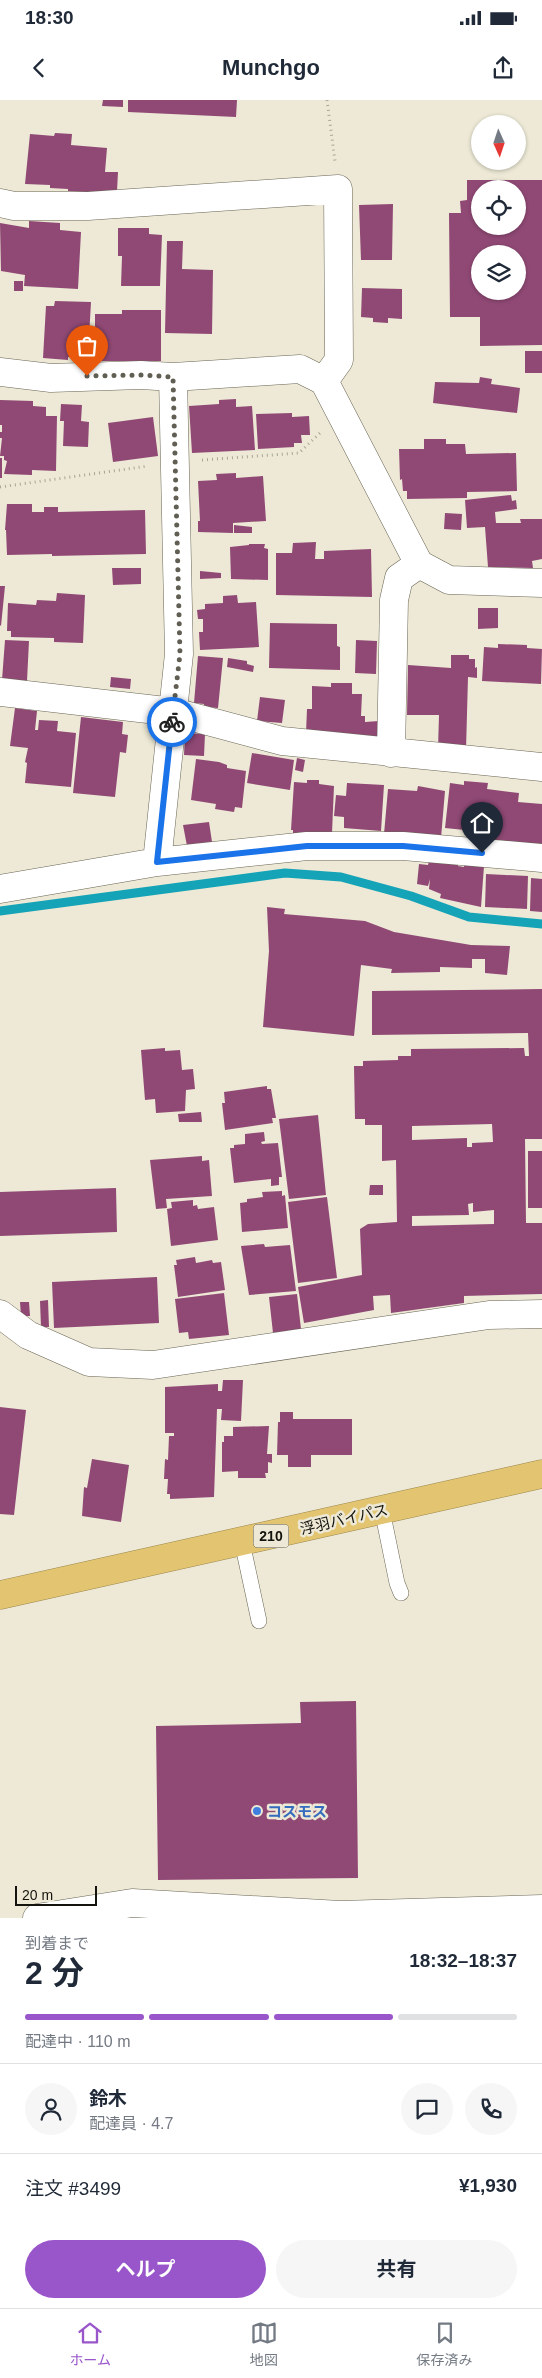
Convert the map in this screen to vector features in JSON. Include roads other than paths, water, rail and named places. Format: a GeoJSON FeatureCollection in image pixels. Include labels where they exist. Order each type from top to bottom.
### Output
{"type":"FeatureCollection","features":[{"type":"Feature","properties":{"kind":"highway","name":"浮羽バイパス"},"geometry":{"type":"LineString","coordinates":[[0,1595],[542,1474]]}},
{"type":"Feature","properties":{"kind":"street"},"geometry":{"type":"LineString","coordinates":[[0,202],[14,206],[88,206],[338,189],[339,360],[324,381]]}},
{"type":"Feature","properties":{"kind":"street"},"geometry":{"type":"LineString","coordinates":[[0,372],[51,378],[141,375],[173,377],[300,369],[324,381],[419,564],[449,580],[542,583]]}},
{"type":"Feature","properties":{"kind":"street"},"geometry":{"type":"LineString","coordinates":[[157,862],[180,654],[173,377]]}},
{"type":"Feature","properties":{"kind":"street"},"geometry":{"type":"LineString","coordinates":[[391,753],[394,600],[400,578],[419,564]]}},
{"type":"Feature","properties":{"kind":"street"},"geometry":{"type":"LineString","coordinates":[[0,692],[174,712],[282,741],[542,767]]}},
{"type":"Feature","properties":{"kind":"street"},"geometry":{"type":"LineString","coordinates":[[0,889],[157,862],[307,846],[403,846],[542,858]]}},
{"type":"Feature","properties":{"kind":"street"},"geometry":{"type":"LineString","coordinates":[[0,1314],[28,1336],[89,1362],[153,1365],[489,1314],[542,1314]]}},
{"type":"Feature","properties":{"kind":"street"},"geometry":{"type":"LineString","coordinates":[[37,1918],[132,1903],[340,1915],[542,1909]]}},
{"type":"Feature","properties":{"kind":"lane"},"geometry":{"type":"LineString","coordinates":[[382,1510],[396,1583],[401,1593]]}},
{"type":"Feature","properties":{"kind":"lane"},"geometry":{"type":"LineString","coordinates":[[242,1542],[259,1621]]}},
{"type":"Feature","properties":{"kind":"waterway"},"geometry":{"type":"LineString","coordinates":[[0,911],[285,873],[341,877],[411,896],[469,917],[542,924]]}},
{"type":"Feature","properties":{"kind":"place","name":"コスモス"},"geometry":{"type":"Point","coordinates":[257,1811]}}]}
